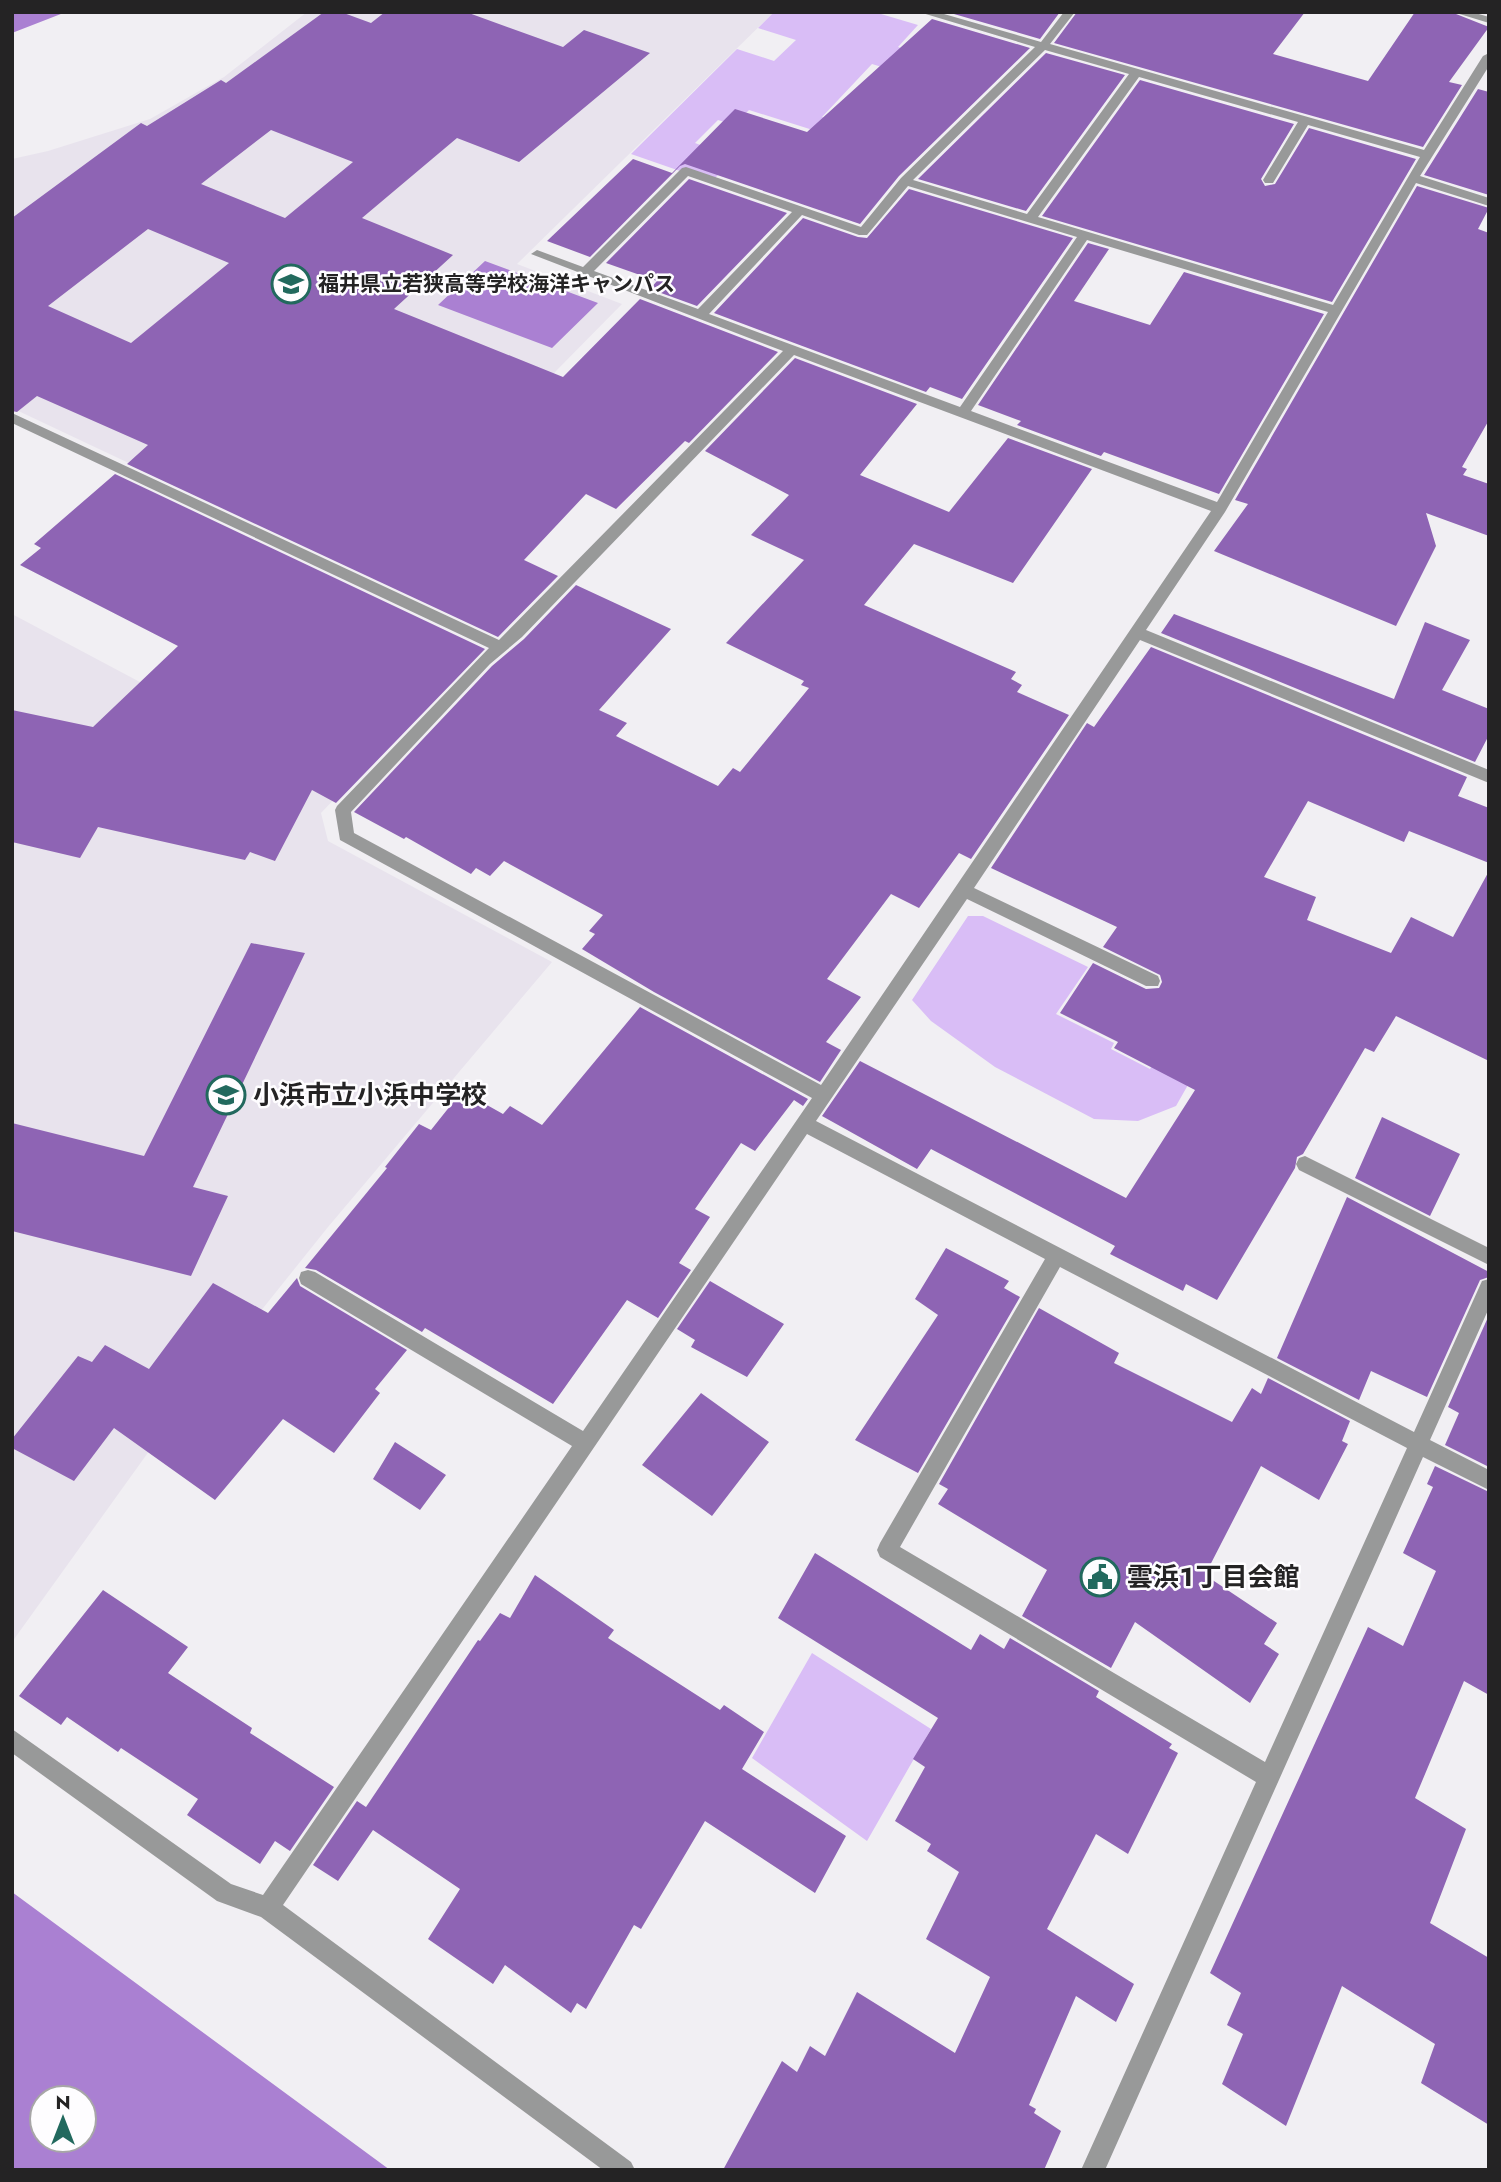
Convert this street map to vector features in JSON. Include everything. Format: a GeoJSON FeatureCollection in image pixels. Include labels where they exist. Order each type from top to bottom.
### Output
{"type":"FeatureCollection","features":[{"type":"Feature","properties":{"kind":"street"},"geometry":{"type":"LineString","coordinates":[[924,12],[1427,155]]}},
{"type":"Feature","properties":{"kind":"street"},"geometry":{"type":"LineString","coordinates":[[585,272],[686,171],[863,232],[905,181],[1043,46],[1070,12]]}},
{"type":"Feature","properties":{"kind":"street"},"geometry":{"type":"LineString","coordinates":[[1458,12],[1489,20]]}},
{"type":"Feature","properties":{"kind":"street"},"geometry":{"type":"LineString","coordinates":[[268,1908],[805,1124],[1220,509],[1413,178],[1489,56]]}},
{"type":"Feature","properties":{"kind":"street"},"geometry":{"type":"LineString","coordinates":[[1029,220],[1136,72]]}},
{"type":"Feature","properties":{"kind":"street"},"geometry":{"type":"LineString","coordinates":[[1269,180],[1305,120]]}},
{"type":"Feature","properties":{"kind":"street"},"geometry":{"type":"LineString","coordinates":[[1413,178],[1489,202]]}},
{"type":"Feature","properties":{"kind":"street"},"geometry":{"type":"LineString","coordinates":[[905,181],[1083,237],[1335,310]]}},
{"type":"Feature","properties":{"kind":"street"},"geometry":{"type":"LineString","coordinates":[[701,314],[800,210]]}},
{"type":"Feature","properties":{"kind":"street"},"geometry":{"type":"LineString","coordinates":[[964,412],[1083,237]]}},
{"type":"Feature","properties":{"kind":"street"},"geometry":{"type":"LineString","coordinates":[[537,254],[1220,509]]}},
{"type":"Feature","properties":{"kind":"street"},"geometry":{"type":"LineString","coordinates":[[793,348],[501,647],[485,660],[343,810],[346,836],[824,1096]]}},
{"type":"Feature","properties":{"kind":"street"},"geometry":{"type":"LineString","coordinates":[[12,417],[501,647]]}},
{"type":"Feature","properties":{"kind":"street"},"geometry":{"type":"LineString","coordinates":[[1136,632],[1489,777]]}},
{"type":"Feature","properties":{"kind":"street"},"geometry":{"type":"LineString","coordinates":[[964,890],[1152,981]]}},
{"type":"Feature","properties":{"kind":"street"},"geometry":{"type":"LineString","coordinates":[[805,1124],[1489,1481]]}},
{"type":"Feature","properties":{"kind":"street"},"geometry":{"type":"LineString","coordinates":[[1305,1164],[1489,1258]]}},
{"type":"Feature","properties":{"kind":"street"},"geometry":{"type":"LineString","coordinates":[[1057,1255],[887,1550],[1269,1777]]}},
{"type":"Feature","properties":{"kind":"street"},"geometry":{"type":"LineString","coordinates":[[308,1278],[585,1443]]}},
{"type":"Feature","properties":{"kind":"street"},"geometry":{"type":"LineString","coordinates":[[1093,2170],[1489,1287]]}},
{"type":"Feature","properties":{"kind":"street"},"geometry":{"type":"LineString","coordinates":[[12,1740],[225,1893],[268,1908],[623,2170]]}},
{"type":"Feature","properties":{"kind":"shaded area"},"geometry":{"type":"Polygon","coordinates":[[[12,12],[66,12],[12,33],[12,12]]]}},
{"type":"Feature","properties":{"kind":"shaded area","name":"福井県立若狭高等学校海洋キャンパス"},"geometry":{"type":"Polygon","coordinates":[[[307,12],[774,12],[517,264],[622,304],[483,445],[343,564],[12,408],[12,159],[48,151],[150,119],[224,77],[307,12]]]}},
{"type":"Feature","properties":{"kind":"shaded area"},"geometry":{"type":"Polygon","coordinates":[[[774,12],[882,12],[881,14],[918,25],[898,47],[911,52],[895,71],[872,64],[822,117],[828,119],[816,131],[749,110],[734,125],[718,120],[695,143],[735,158],[714,179],[680,171],[631,154],[737,49],[774,61],[796,40],[758,28],[774,12]]]}},
{"type":"Feature","properties":{"kind":"shaded area"},"geometry":{"type":"Polygon","coordinates":[[[485,261],[598,303],[552,348],[438,305],[485,261]]]}},
{"type":"Feature","properties":{"kind":"shaded area","name":"小浜市立小浜中学校"},"geometry":{"type":"Polygon","coordinates":[[[12,614],[343,790],[321,813],[328,841],[552,962],[328,1227],[216,1367],[147,1454],[12,1642],[12,614]]]}},
{"type":"Feature","properties":{"kind":"shaded area"},"geometry":{"type":"Polygon","coordinates":[[[968,916],[983,916],[1088,967],[1056,1014],[1114,1043],[1111,1049],[1150,1069],[1179,1022],[1214,1039],[1176,1106],[1138,1121],[1094,1119],[995,1067],[931,1021],[912,1000],[968,916]]]}},
{"type":"Feature","properties":{"kind":"shaded area"},"geometry":{"type":"Polygon","coordinates":[[[812,1653],[931,1729],[867,1841],[752,1758],[812,1653]]]}},
{"type":"Feature","properties":{"kind":"shaded area"},"geometry":{"type":"Polygon","coordinates":[[[12,1892],[390,2170],[12,2170],[12,1892]]]}},
{"type":"Feature","properties":{"kind":"building","name":"福井県立若狭高等学校海洋キャンパス"},"geometry":{"type":"Polygon","coordinates":[[[324,12],[341,12],[371,23],[385,12],[466,12],[563,47],[584,30],[650,53],[519,162],[457,138],[362,218],[453,255],[394,309],[563,377],[640,299],[778,352],[689,443],[685,441],[616,509],[586,494],[524,560],[558,576],[498,637],[127,464],[148,445],[37,396],[17,412],[12,411],[12,218],[141,123],[147,126],[221,80],[226,83],[324,12]],[[271,130],[201,184],[285,218],[353,162],[271,130]],[[148,229],[48,306],[131,343],[229,263],[148,229]]]}},
{"type":"Feature","properties":{"kind":"building"},"geometry":{"type":"Polygon","coordinates":[[[947,12],[1060,12],[1040,39],[947,12]]]}},
{"type":"Feature","properties":{"kind":"building"},"geometry":{"type":"Polygon","coordinates":[[[1077,12],[1305,12],[1273,54],[1368,81],[1415,12],[1451,12],[1489,27],[1449,82],[1462,85],[1423,147],[1054,43],[1077,12]]]}},
{"type":"Feature","properties":{"kind":"building"},"geometry":{"type":"Polygon","coordinates":[[[932,19],[1030,48],[899,176],[860,224],[685,164],[590,257],[547,241],[633,159],[672,173],[735,109],[807,132],[932,19]]]}},
{"type":"Feature","properties":{"kind":"building"},"geometry":{"type":"Polygon","coordinates":[[[1046,53],[1125,75],[1026,211],[918,179],[1046,53]]]}},
{"type":"Feature","properties":{"kind":"building"},"geometry":{"type":"Polygon","coordinates":[[[1140,80],[1294,124],[1261,179],[1265,186],[1275,184],[1309,128],[1416,159],[1332,302],[1042,216],[1140,80]]]}},
{"type":"Feature","properties":{"kind":"building"},"geometry":{"type":"Polygon","coordinates":[[[1478,89],[1489,92],[1489,195],[1424,175],[1478,89]]]}},
{"type":"Feature","properties":{"kind":"building"},"geometry":{"type":"Polygon","coordinates":[[[689,179],[787,213],[697,306],[650,289],[657,281],[606,263],[689,179]]]}},
{"type":"Feature","properties":{"kind":"building"},"geometry":{"type":"Polygon","coordinates":[[[1417,186],[1489,208],[1478,229],[1489,233],[1489,420],[1462,467],[1467,469],[1463,475],[1489,484],[1489,536],[1426,513],[1436,546],[1396,626],[1214,551],[1248,504],[1235,500],[1417,186]]]}},
{"type":"Feature","properties":{"kind":"building"},"geometry":{"type":"Polygon","coordinates":[[[909,189],[1073,238],[962,399],[930,387],[926,392],[714,313],[803,218],[867,238],[909,189]]]}},
{"type":"Feature","properties":{"kind":"building"},"geometry":{"type":"Polygon","coordinates":[[[1088,243],[1109,249],[1074,301],[1150,325],[1184,272],[1324,314],[1219,494],[1104,452],[1101,456],[1017,425],[1021,421],[978,405],[1088,243]]]}},
{"type":"Feature","properties":{"kind":"building"},"geometry":{"type":"Polygon","coordinates":[[[795,358],[917,404],[860,475],[949,512],[1008,438],[1092,469],[1013,583],[914,544],[864,605],[1016,672],[1011,679],[1022,685],[1017,692],[1069,715],[971,859],[959,853],[919,908],[891,894],[827,979],[861,997],[826,1042],[841,1050],[820,1082],[654,992],[582,949],[595,934],[589,931],[603,915],[504,861],[490,876],[476,868],[471,874],[406,837],[404,839],[354,812],[492,666],[524,639],[576,585],[671,629],[599,710],[627,723],[616,736],[718,786],[733,768],[740,772],[809,688],[801,685],[804,681],[726,643],[804,560],[751,535],[789,495],[705,451],[795,358]]]}},
{"type":"Feature","properties":{"kind":"building"},"geometry":{"type":"Polygon","coordinates":[[[115,474],[485,649],[336,803],[312,790],[275,861],[250,852],[245,860],[98,827],[80,858],[12,842],[12,710],[93,727],[178,646],[20,565],[41,548],[34,544],[115,474]]]}},
{"type":"Feature","properties":{"kind":"building"},"geometry":{"type":"Polygon","coordinates":[[[1174,614],[1394,699],[1425,622],[1470,640],[1442,690],[1489,709],[1489,735],[1475,762],[1161,633],[1174,614]]]}},
{"type":"Feature","properties":{"kind":"building"},"geometry":{"type":"Polygon","coordinates":[[[1151,647],[1467,777],[1458,796],[1489,808],[1489,863],[1409,831],[1404,842],[1308,801],[1264,877],[1316,897],[1307,920],[1391,953],[1411,917],[1453,937],[1489,871],[1489,1061],[1396,1016],[1374,1052],[1365,1048],[1303,1154],[1297,1157],[1295,1168],[1217,1300],[1186,1284],[1183,1291],[1110,1254],[1115,1246],[931,1149],[917,1169],[822,1116],[860,1061],[1126,1198],[1195,1090],[1114,1048],[1118,1042],[1060,1013],[1093,963],[1146,989],[1159,988],[1162,982],[1160,975],[1103,947],[1117,927],[991,868],[1087,723],[1094,727],[1151,647]]]}},
{"type":"Feature","properties":{"kind":"building"},"geometry":{"type":"Polygon","coordinates":[[[251,943],[305,953],[193,1187],[228,1196],[191,1276],[12,1231],[12,1123],[144,1156],[251,943]]]}},
{"type":"Feature","properties":{"kind":"building"},"geometry":{"type":"Polygon","coordinates":[[[640,1007],[808,1099],[803,1106],[794,1100],[755,1151],[741,1143],[695,1209],[710,1217],[679,1263],[691,1270],[658,1318],[627,1300],[553,1404],[425,1328],[422,1332],[316,1270],[305,1268],[387,1168],[385,1167],[419,1124],[431,1130],[462,1091],[503,1114],[510,1106],[542,1125],[640,1007]]]}},
{"type":"Feature","properties":{"kind":"building"},"geometry":{"type":"Polygon","coordinates":[[[1382,1117],[1460,1154],[1430,1216],[1355,1178],[1382,1117]]]}},
{"type":"Feature","properties":{"kind":"building"},"geometry":{"type":"Polygon","coordinates":[[[1347,1197],[1489,1272],[1489,1277],[1480,1280],[1427,1397],[1371,1371],[1359,1400],[1277,1358],[1347,1197]]]}},
{"type":"Feature","properties":{"kind":"building"},"geometry":{"type":"Polygon","coordinates":[[[946,1248],[1009,1281],[1004,1288],[1020,1297],[918,1473],[855,1440],[938,1315],[915,1299],[946,1248]]]}},
{"type":"Feature","properties":{"kind":"building"},"geometry":{"type":"Polygon","coordinates":[[[297,1278],[300,1286],[407,1350],[375,1389],[380,1393],[334,1453],[283,1419],[215,1500],[114,1428],[74,1481],[12,1448],[12,1439],[78,1356],[92,1362],[105,1345],[149,1369],[213,1283],[268,1313],[297,1278]]]}},
{"type":"Feature","properties":{"kind":"building"},"geometry":{"type":"Polygon","coordinates":[[[710,1281],[784,1324],[747,1377],[691,1347],[695,1340],[677,1329],[710,1281]]]}},
{"type":"Feature","properties":{"kind":"building"},"geometry":{"type":"Polygon","coordinates":[[[1039,1308],[1119,1353],[1114,1363],[1232,1422],[1252,1388],[1261,1394],[1268,1378],[1350,1421],[1342,1441],[1348,1444],[1319,1500],[1261,1466],[1205,1575],[1277,1623],[1264,1644],[1279,1654],[1250,1703],[1135,1622],[1111,1668],[1022,1616],[1047,1570],[938,1504],[948,1489],[939,1484],[1039,1308]]]}},
{"type":"Feature","properties":{"kind":"building"},"geometry":{"type":"Polygon","coordinates":[[[1489,1315],[1489,1467],[1445,1445],[1459,1413],[1448,1407],[1489,1315]]]}},
{"type":"Feature","properties":{"kind":"building"},"geometry":{"type":"Polygon","coordinates":[[[701,1393],[769,1442],[712,1516],[642,1465],[701,1393]]]}},
{"type":"Feature","properties":{"kind":"building"},"geometry":{"type":"Polygon","coordinates":[[[395,1442],[446,1475],[420,1510],[373,1479],[395,1442]]]}},
{"type":"Feature","properties":{"kind":"building"},"geometry":{"type":"Polygon","coordinates":[[[1435,1466],[1489,1492],[1489,1695],[1464,1681],[1415,1798],[1466,1829],[1430,1923],[1489,1958],[1489,2125],[1421,2083],[1435,2044],[1342,1986],[1286,2126],[1222,2084],[1243,2034],[1227,2025],[1241,1993],[1210,1973],[1368,1627],[1403,1646],[1436,1571],[1403,1553],[1433,1487],[1427,1484],[1435,1466]]]}},
{"type":"Feature","properties":{"kind":"building"},"geometry":{"type":"Polygon","coordinates":[[[815,1553],[971,1650],[980,1634],[1004,1649],[1010,1638],[1099,1691],[1096,1697],[1172,1744],[1169,1748],[1178,1753],[1128,1854],[1096,1834],[1047,1929],[1134,1984],[1116,2022],[1076,1996],[1029,2105],[1036,2109],[1034,2113],[1061,2131],[1044,2170],[723,2170],[782,2061],[797,2072],[810,2046],[825,2056],[857,1992],[955,2053],[990,1977],[926,1939],[959,1872],[927,1851],[931,1844],[895,1821],[925,1767],[913,1759],[938,1718],[778,1618],[815,1553]]]}},
{"type":"Feature","properties":{"kind":"building"},"geometry":{"type":"Polygon","coordinates":[[[535,1575],[614,1630],[608,1638],[720,1710],[724,1705],[764,1732],[742,1769],[846,1836],[815,1893],[705,1821],[641,1929],[634,1925],[586,2009],[577,2003],[571,2013],[505,1965],[493,1984],[428,1939],[460,1889],[373,1830],[338,1881],[313,1865],[357,1801],[366,1807],[478,1640],[480,1641],[500,1613],[510,1618],[535,1575]]]}},
{"type":"Feature","properties":{"kind":"building"},"geometry":{"type":"Polygon","coordinates":[[[103,1590],[188,1647],[168,1673],[252,1728],[250,1733],[334,1787],[290,1851],[275,1841],[260,1864],[187,1815],[198,1799],[121,1748],[118,1752],[67,1717],[61,1725],[19,1696],[103,1590]]]}},
{"type":"Feature","properties":{"kind":"place","name":"福井県立若狭高等学校海洋キャンパス"},"geometry":{"type":"Point","coordinates":[291,284]}},
{"type":"Feature","properties":{"kind":"place","name":"小浜市立小浜中学校"},"geometry":{"type":"Point","coordinates":[226,1095]}},
{"type":"Feature","properties":{"kind":"place","name":"雲浜１丁目会館"},"geometry":{"type":"Point","coordinates":[1100,1577]}}]}
